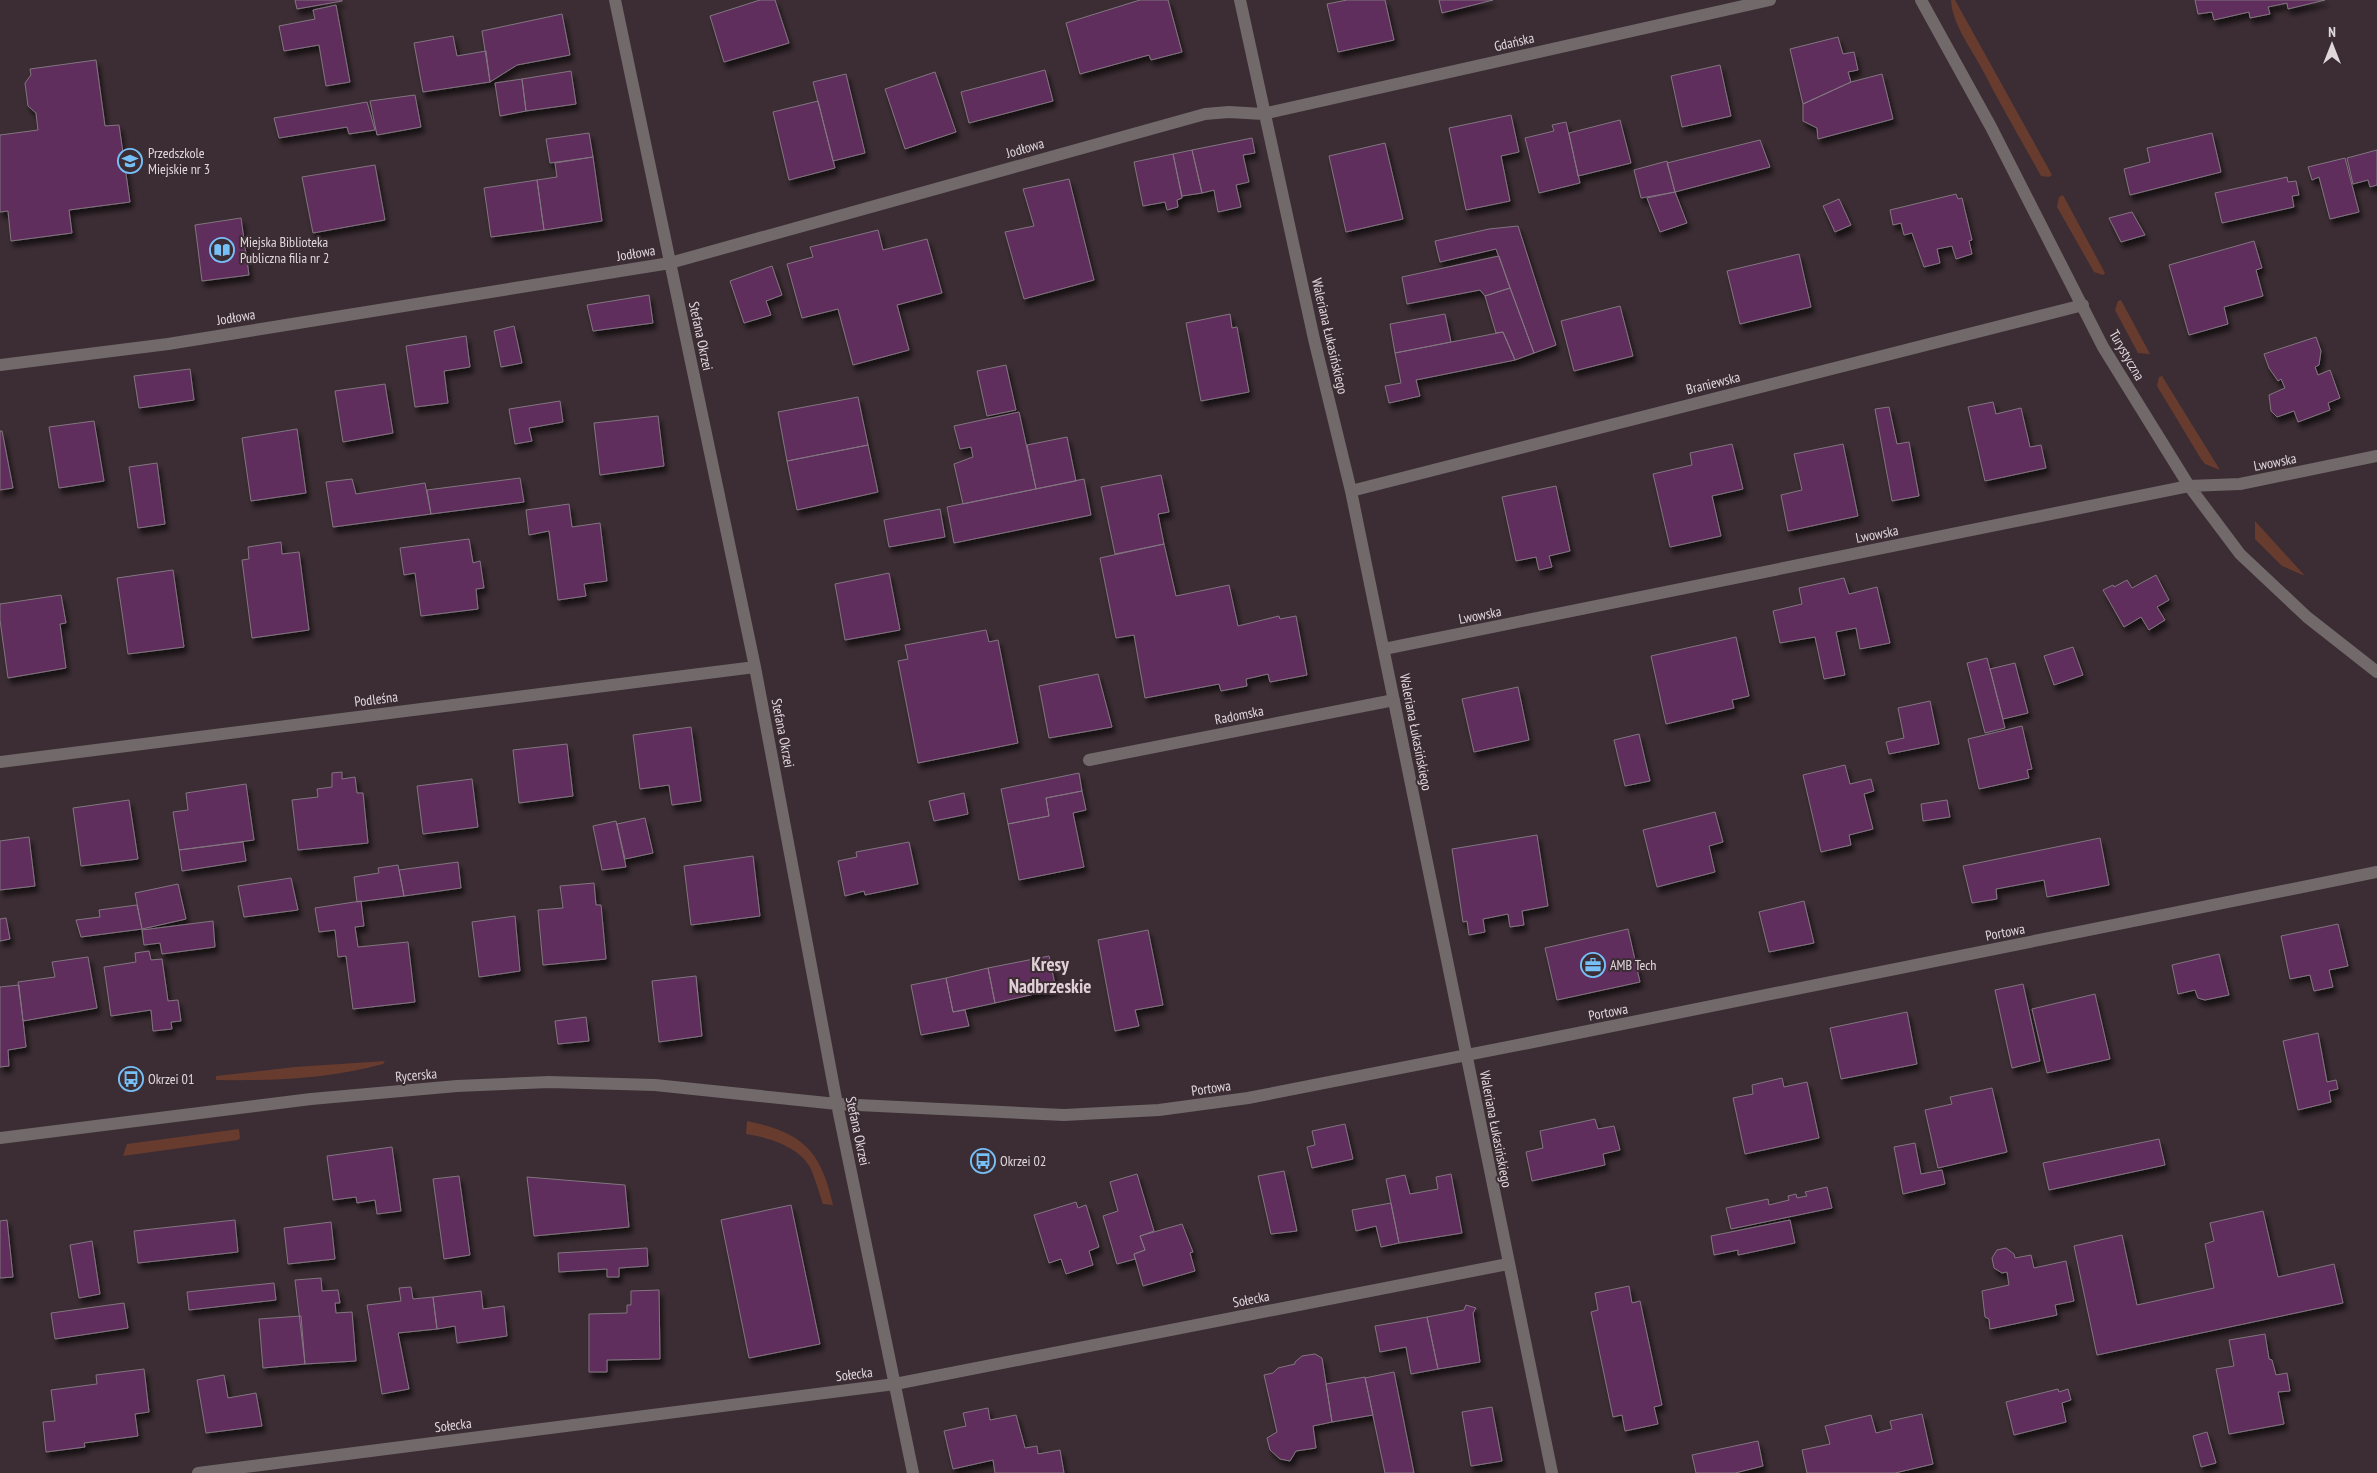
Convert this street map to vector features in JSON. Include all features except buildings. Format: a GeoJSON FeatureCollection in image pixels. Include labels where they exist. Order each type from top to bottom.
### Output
{"type":"FeatureCollection","features":[{"type":"Feature","properties":{"kind":"street","name":"Stefana Okrzei"},"geometry":{"type":"LineString","coordinates":[[615,0],[755,667],[837,1104],[914,1473]]}},
{"type":"Feature","properties":{"kind":"street","name":"Waleriana Łukasińskiego"},"geometry":{"type":"LineString","coordinates":[[1240,0],[1264,114],[1351,491],[1552,1473]]}},
{"type":"Feature","properties":{"kind":"street","name":"Gdańska"},"geometry":{"type":"LineString","coordinates":[[1264,114],[1770,0]]}},
{"type":"Feature","properties":{"kind":"street","name":"Turystyczna"},"geometry":{"type":"LineString","coordinates":[[1922,0],[1991,127],[2103,347],[2189,486],[2240,554],[2306,617],[2377,672]]}},
{"type":"Feature","properties":{"kind":"street","name":"Jodłowa"},"geometry":{"type":"LineString","coordinates":[[0,365],[168,344],[670,263],[1205,114],[1229,112],[1264,114]]}},
{"type":"Feature","properties":{"kind":"street","name":"Braniewska"},"geometry":{"type":"LineString","coordinates":[[1351,491],[2083,305]]}},
{"type":"Feature","properties":{"kind":"street","name":"Lwowska"},"geometry":{"type":"LineString","coordinates":[[1384,649],[2189,486],[2240,484],[2377,456]]}},
{"type":"Feature","properties":{"kind":"street","name":"Podleśna"},"geometry":{"type":"LineString","coordinates":[[0,762],[755,667]]}},
{"type":"Feature","properties":{"kind":"street","name":"Radomska"},"geometry":{"type":"LineString","coordinates":[[1089,760],[1394,700]]}},
{"type":"Feature","properties":{"kind":"street","name":"Portowa"},"geometry":{"type":"LineString","coordinates":[[837,1104],[1064,1115],[1159,1110],[1248,1098],[1466,1056],[2377,872]]}},
{"type":"Feature","properties":{"kind":"street","name":"Rycerska"},"geometry":{"type":"LineString","coordinates":[[0,1138],[311,1099],[456,1086],[530,1083],[655,1085],[837,1104]]}},
{"type":"Feature","properties":{"kind":"street","name":"Sołecka"},"geometry":{"type":"LineString","coordinates":[[198,1473],[895,1384],[1508,1264]]}},
{"type":"Feature","properties":{"kind":"shaded area"},"geometry":{"type":"Polygon","coordinates":[[[1951,0],[1955,0],[2052,175],[2049,177],[2041,176],[1962,35],[1952,9],[1951,0]]]}},
{"type":"Feature","properties":{"kind":"shaded area"},"geometry":{"type":"Polygon","coordinates":[[[2063,195],[2105,273],[2103,275],[2094,272],[2057,207],[2059,197],[2063,195]]]}},
{"type":"Feature","properties":{"kind":"shaded area"},"geometry":{"type":"Polygon","coordinates":[[[2121,300],[2150,354],[2138,353],[2115,310],[2118,301],[2121,300]]]}},
{"type":"Feature","properties":{"kind":"shaded area"},"geometry":{"type":"Polygon","coordinates":[[[2162,376],[2220,470],[2205,464],[2201,459],[2157,386],[2159,377],[2162,376]]]}},
{"type":"Feature","properties":{"kind":"shaded area"},"geometry":{"type":"Polygon","coordinates":[[[2255,521],[2305,576],[2282,566],[2255,539],[2255,521]]]}},
{"type":"Feature","properties":{"kind":"shaded area"},"geometry":{"type":"Polygon","coordinates":[[[385,1061],[383,1064],[362,1069],[321,1076],[258,1080],[216,1080],[216,1076],[295,1067],[385,1061]]]}},
{"type":"Feature","properties":{"kind":"shaded area"},"geometry":{"type":"Polygon","coordinates":[[[747,1121],[782,1131],[806,1146],[822,1170],[833,1205],[823,1204],[812,1171],[798,1153],[772,1140],[746,1134],[747,1121]]]}},
{"type":"Feature","properties":{"kind":"shaded area"},"geometry":{"type":"Polygon","coordinates":[[[239,1129],[240,1138],[238,1140],[123,1156],[127,1144],[239,1129]]]}},
{"type":"Feature","properties":{"kind":"place","name":"Przedszkole Miejskie nr 3"},"geometry":{"type":"Point","coordinates":[130,161]}},
{"type":"Feature","properties":{"kind":"place","name":"Miejska Biblioteka Publiczna filia nr 2"},"geometry":{"type":"Point","coordinates":[222,250]}},
{"type":"Feature","properties":{"kind":"place","name":"AMB Tech"},"geometry":{"type":"Point","coordinates":[1593,965]}},
{"type":"Feature","properties":{"kind":"place","name":"Okrzei 01"},"geometry":{"type":"Point","coordinates":[131,1079]}},
{"type":"Feature","properties":{"kind":"place","name":"Okrzei 02"},"geometry":{"type":"Point","coordinates":[983,1161]}},
{"type":"Feature","properties":{"kind":"district","name":"Kresy Nadbrzeskie"},"geometry":{"type":"Point","coordinates":[1050,975]}}]}
